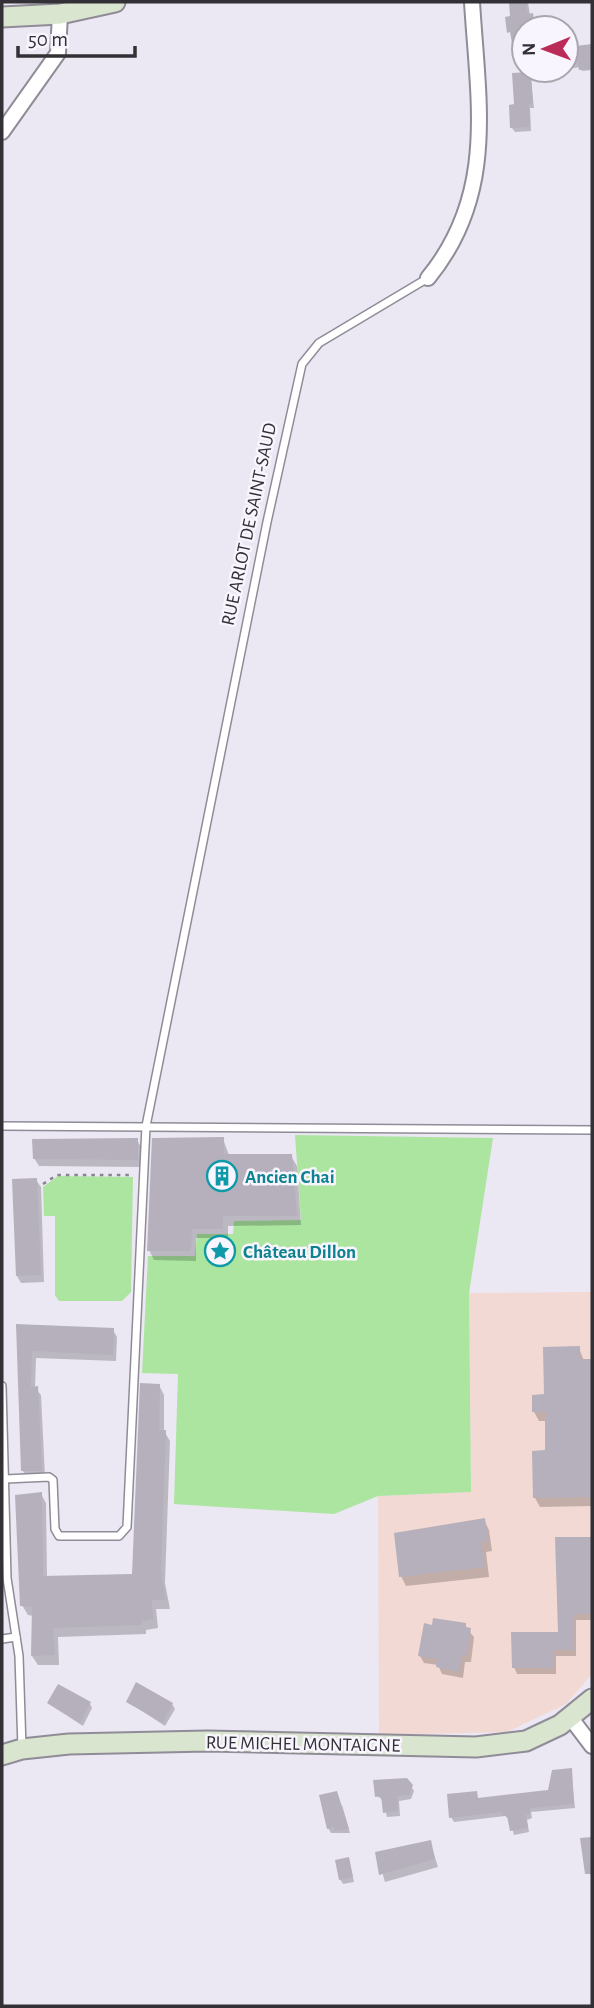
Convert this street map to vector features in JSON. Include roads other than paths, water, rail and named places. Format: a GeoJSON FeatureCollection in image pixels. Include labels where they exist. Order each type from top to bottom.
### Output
{"type":"FeatureCollection","features":[{"type":"Feature","properties":{"kind":"street"},"geometry":{"type":"LineString","coordinates":[[2,17],[60,14],[115,2]]}},
{"type":"Feature","properties":{"kind":"street","name":"RUE ARLOT DE SAINT-SAUD"},"geometry":{"type":"LineString","coordinates":[[428,278],[447,255],[459,232],[472,195],[479,159],[480,112],[472,2]]}},
{"type":"Feature","properties":{"kind":"street"},"geometry":{"type":"LineString","coordinates":[[2,132],[58,52],[60,14]]}},
{"type":"Feature","properties":{"kind":"street","name":"RUE MICHEL MONTAIGNE"},"geometry":{"type":"LineString","coordinates":[[2,1755],[22,1749],[69,1744],[207,1741],[477,1747],[526,1741],[570,1717],[592,1699]]}},
{"type":"Feature","properties":{"kind":"street"},"geometry":{"type":"LineString","coordinates":[[570,1717],[592,1746]]}},
{"type":"Feature","properties":{"kind":"lane","name":"RUE ARLOT DE SAINT-SAUD"},"geometry":{"type":"LineString","coordinates":[[5,1479],[53,1480],[55,1529],[59,1536],[119,1536],[125,1532],[146,1126],[267,522],[302,364],[319,343],[428,278]]}},
{"type":"Feature","properties":{"kind":"lane"},"geometry":{"type":"LineString","coordinates":[[2,1126],[592,1130]]}},
{"type":"Feature","properties":{"kind":"lane"},"geometry":{"type":"LineString","coordinates":[[2,1386],[7,1578],[16,1637],[22,1749]]}},
{"type":"Feature","properties":{"kind":"lane"},"geometry":{"type":"LineString","coordinates":[[2,1639],[16,1637]]}},
{"type":"Feature","properties":{"kind":"place","name":"Ancien Chai"},"geometry":{"type":"Point","coordinates":[222,1176]}},
{"type":"Feature","properties":{"kind":"place","name":"Château Dillon"},"geometry":{"type":"Point","coordinates":[220,1251]}}]}
